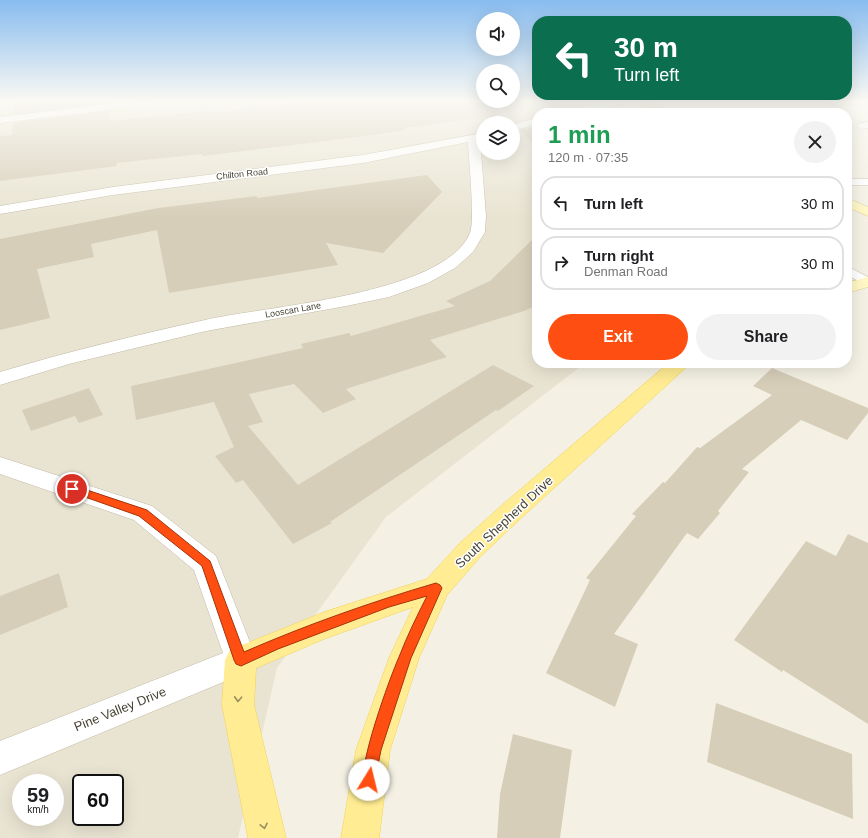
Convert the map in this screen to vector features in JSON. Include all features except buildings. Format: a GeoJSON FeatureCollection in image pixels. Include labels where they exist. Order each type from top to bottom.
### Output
{"type":"FeatureCollection","features":[{"type":"Feature","properties":{"kind":"main road","name":"South Shepherd Drive"},"geometry":{"type":"LineString","coordinates":[[360,838],[373,750],[404,658],[436,588],[470,550],[510,513],[675,368]]}},
{"type":"Feature","properties":{"kind":"main road"},"geometry":{"type":"LineString","coordinates":[[267,838],[238,705],[241,660],[274,645],[388,602],[436,588]]}},
{"type":"Feature","properties":{"kind":"street","name":"Chilton Road"},"geometry":{"type":"LineString","coordinates":[[0,210],[113,191],[363,159],[462,140]]}},
{"type":"Feature","properties":{"kind":"street","name":"Looscan Lane"},"geometry":{"type":"LineString","coordinates":[[0,379],[62,360],[206,326],[383,293],[422,279],[449,265],[466,249],[478,232],[478,160]]}},
{"type":"Feature","properties":{"kind":"street"},"geometry":{"type":"LineString","coordinates":[[852,287],[868,282]]}},
{"type":"Feature","properties":{"kind":"street"},"geometry":{"type":"LineString","coordinates":[[0,465],[143,513],[206,564],[241,660]]}},
{"type":"Feature","properties":{"kind":"street","name":"Pine Valley Drive"},"geometry":{"type":"LineString","coordinates":[[0,758],[241,660]]}},
{"type":"Feature","properties":{"kind":"lane"},"geometry":{"type":"LineString","coordinates":[[852,182],[868,182]]}},
{"type":"Feature","properties":{"kind":"lane"},"geometry":{"type":"LineString","coordinates":[[852,273],[868,282]]}},
{"type":"Feature","properties":{"kind":"shaded area"},"geometry":{"type":"Polygon","coordinates":[[[0,140],[476,140],[476,160],[520,160],[520,140],[532,140],[532,368],[579,368],[386,517],[277,668],[238,838],[0,838],[0,140]]]}},
{"type":"Feature","properties":{"kind":"route"},"geometry":{"type":"LineString","coordinates":[[72,489],[143,513],[206,564],[241,660],[274,645],[388,602],[436,588],[404,658],[373,750],[369,780]]}}]}
